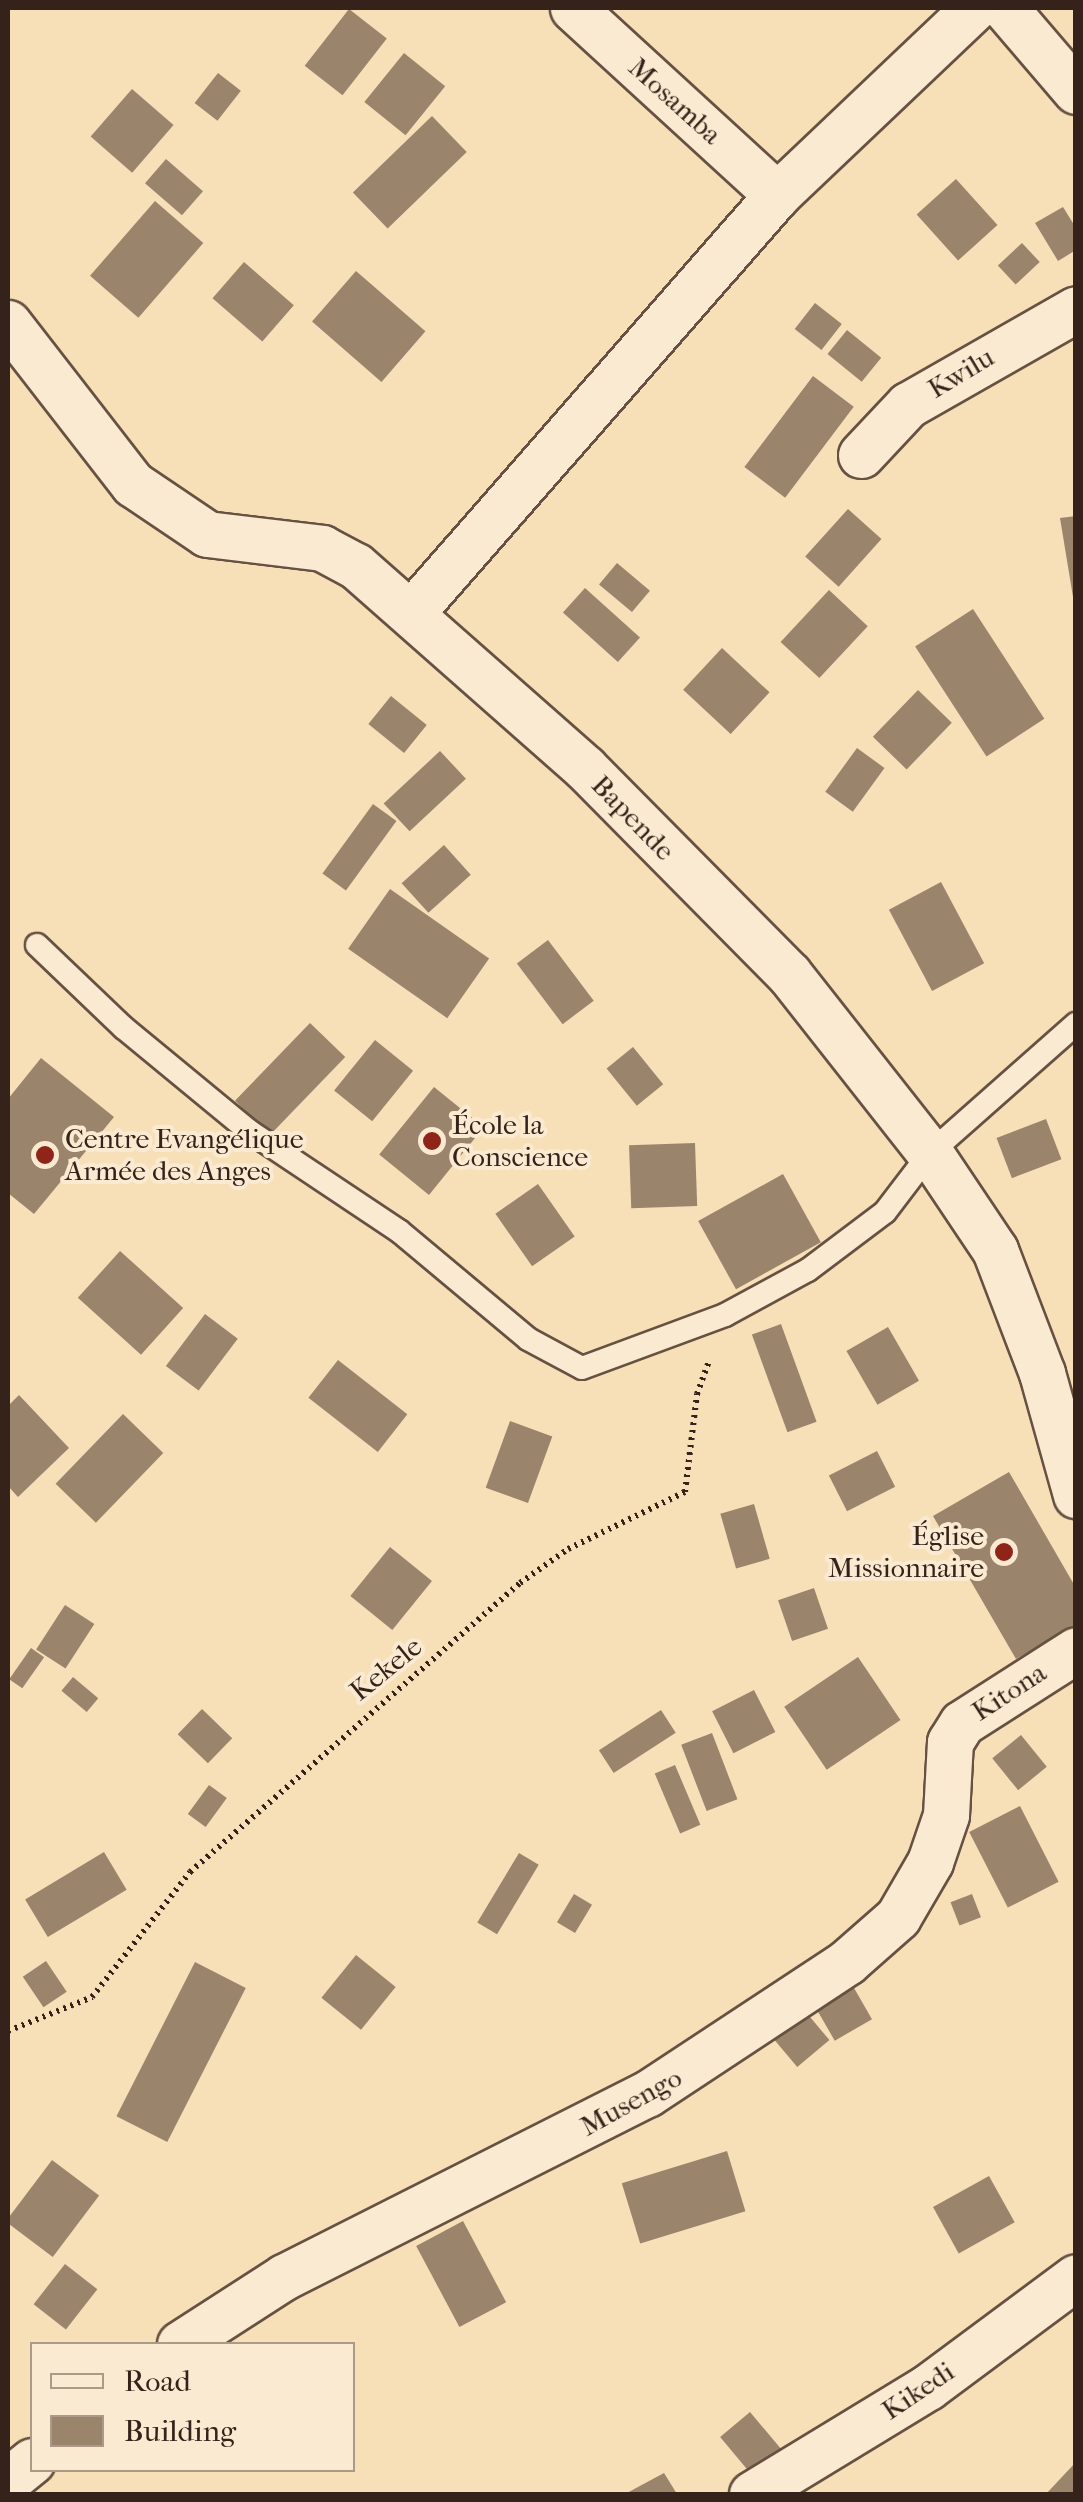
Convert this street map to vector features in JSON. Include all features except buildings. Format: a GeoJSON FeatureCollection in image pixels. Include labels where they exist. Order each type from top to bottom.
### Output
{"type":"FeatureCollection","features":[{"type":"Feature","properties":{"kind":"street","name":"Mosamba"},"geometry":{"type":"LineString","coordinates":[[572,8],[777,195]]}},
{"type":"Feature","properties":{"kind":"street"},"geometry":{"type":"LineString","coordinates":[[411,613],[777,195],[974,8]]}},
{"type":"Feature","properties":{"kind":"street"},"geometry":{"type":"LineString","coordinates":[[1005,8],[1076,91]]}},
{"type":"Feature","properties":{"kind":"street","name":"Kwilu"},"geometry":{"type":"LineString","coordinates":[[861,455],[908,405],[1076,309]]}},
{"type":"Feature","properties":{"kind":"street","name":"Bapende"},"geometry":{"type":"LineString","coordinates":[[8,323],[132,484],[166,511],[207,534],[322,548],[356,566],[585,768],[790,974],[930,1153],[995,1250],[1042,1373],[1076,1495]]}},
{"type":"Feature","properties":{"kind":"street","name":"Kitona"},"geometry":{"type":"LineString","coordinates":[[950,1742],[962,1723],[1076,1650]]}},
{"type":"Feature","properties":{"kind":"street","name":"Musengo"},"geometry":{"type":"LineString","coordinates":[[183,2342],[284,2277],[647,2094],[847,1962],[898,1918],[930,1862],[946,1815],[950,1742]]}},
{"type":"Feature","properties":{"kind":"street","name":"Kikedi"},"geometry":{"type":"LineString","coordinates":[[752,2494],[928,2387],[1076,2276]]}},
{"type":"Feature","properties":{"kind":"lane"},"geometry":{"type":"LineString","coordinates":[[37,945],[124,1028],[249,1131],[399,1231],[528,1339],[582,1368],[725,1315],[808,1270],[885,1212],[930,1153],[1076,1024]]}},
{"type":"Feature","properties":{"kind":"path","name":"Kekele"},"geometry":{"type":"LineString","coordinates":[[8,2031],[92,1997],[190,1872],[520,1583],[568,1550],[685,1492],[698,1394],[725,1315]]}},
{"type":"Feature","properties":{"kind":"place","name":"École la Conscience"},"geometry":{"type":"Point","coordinates":[432,1141]}},
{"type":"Feature","properties":{"kind":"place","name":"Centre Evangélique Armée des Anges"},"geometry":{"type":"Point","coordinates":[45,1155]}},
{"type":"Feature","properties":{"kind":"place","name":"Église Missionnaire"},"geometry":{"type":"Point","coordinates":[1004,1552]}}]}
